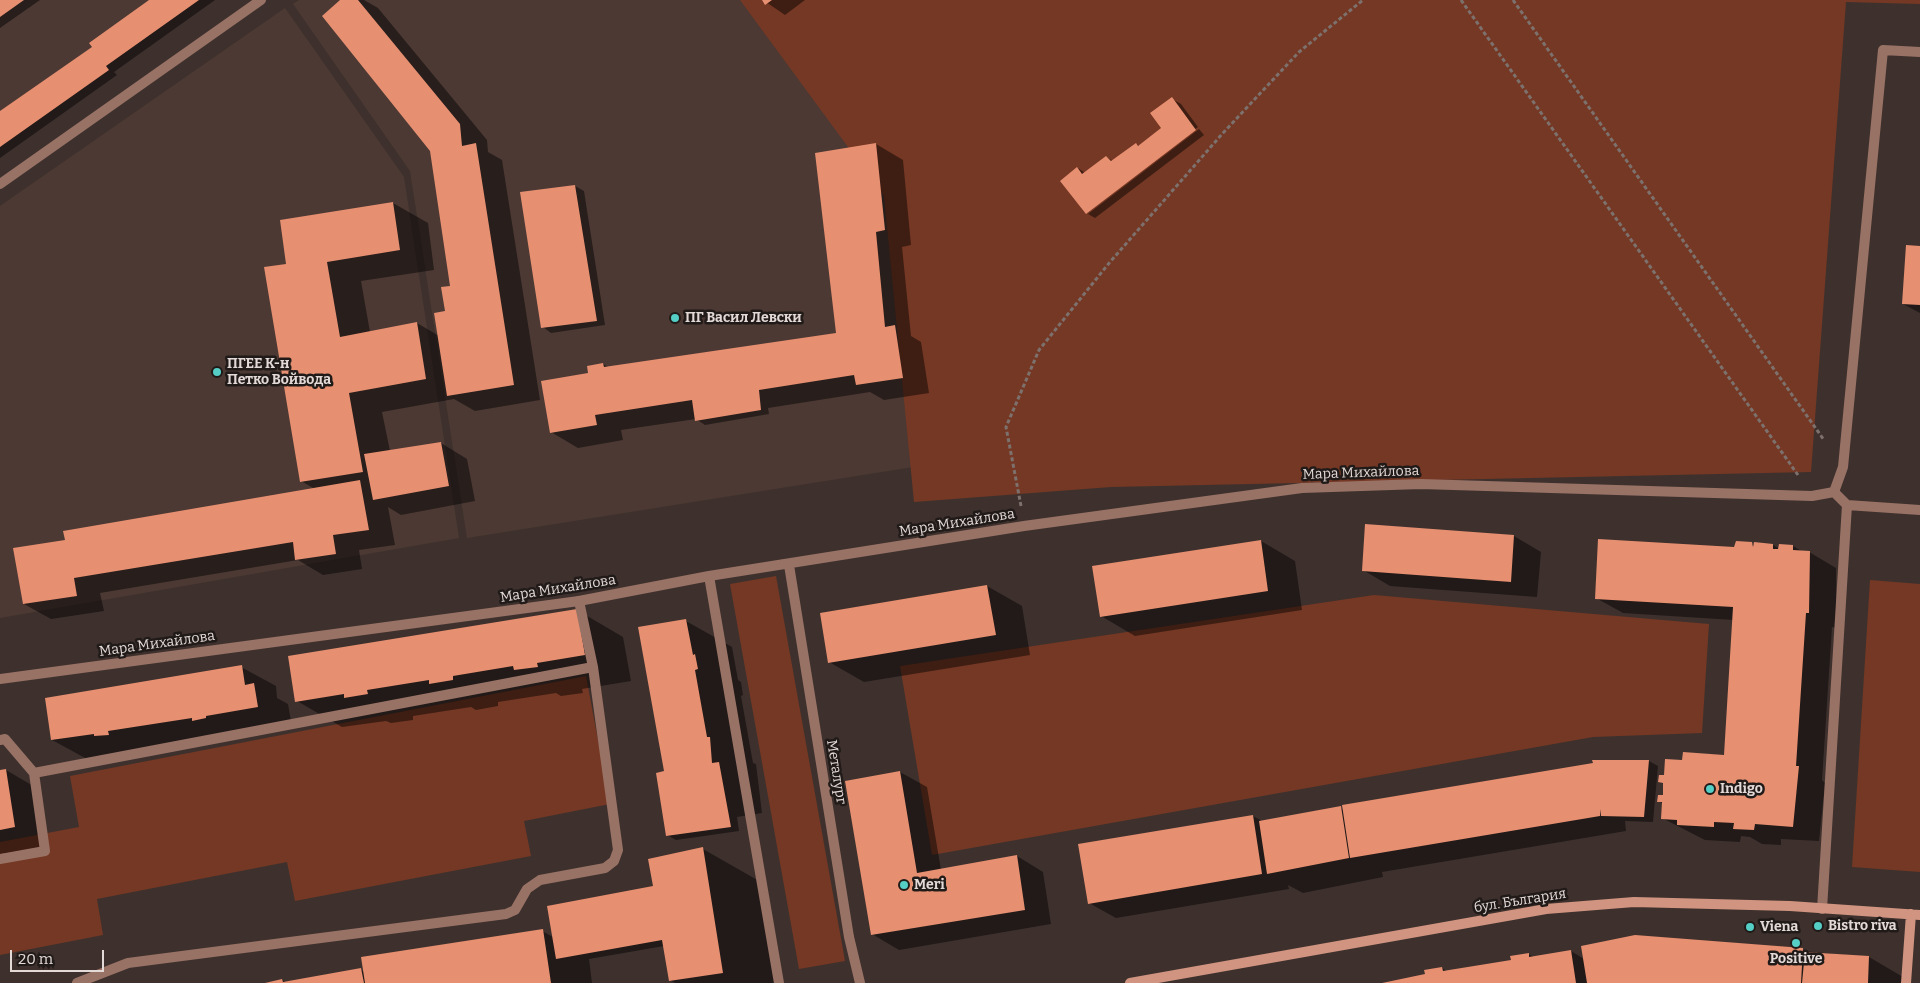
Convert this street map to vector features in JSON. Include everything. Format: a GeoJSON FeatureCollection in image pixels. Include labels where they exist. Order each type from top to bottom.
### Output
{"type":"FeatureCollection","features":[{"type":"Feature","properties":{"kind":"main road","name":"бул. България"},"geometry":{"type":"LineString","coordinates":[[1130,983],[1546,909],[1634,902],[1790,906],[1916,914]]}},
{"type":"Feature","properties":{"kind":"main road"},"geometry":{"type":"LineString","coordinates":[[1906,983],[1916,914]]}},
{"type":"Feature","properties":{"kind":"street"},"geometry":{"type":"LineString","coordinates":[[0,184],[261,0]]}},
{"type":"Feature","properties":{"kind":"street"},"geometry":{"type":"LineString","coordinates":[[1920,52],[1883,50],[1843,466],[1834,492],[1847,505],[1920,510]]}},
{"type":"Feature","properties":{"kind":"street","name":"Мара Михайлова"},"geometry":{"type":"LineString","coordinates":[[0,679],[579,601],[709,576],[789,565],[1024,526],[1302,488],[1420,484],[1812,496],[1834,492]]}},
{"type":"Feature","properties":{"kind":"street"},"geometry":{"type":"LineString","coordinates":[[1822,909],[1847,505]]}},
{"type":"Feature","properties":{"kind":"street","name":"Металург"},"geometry":{"type":"LineString","coordinates":[[789,565],[849,937],[860,983]]}},
{"type":"Feature","properties":{"kind":"street"},"geometry":{"type":"LineString","coordinates":[[709,576],[779,983]]}},
{"type":"Feature","properties":{"kind":"street"},"geometry":{"type":"LineString","coordinates":[[77,983],[128,963],[506,914],[515,910],[527,889],[540,880],[605,868],[614,862],[618,850],[593,666],[579,601]]}},
{"type":"Feature","properties":{"kind":"street"},"geometry":{"type":"LineString","coordinates":[[34,772],[593,666]]}},
{"type":"Feature","properties":{"kind":"street"},"geometry":{"type":"LineString","coordinates":[[0,740],[5,739],[34,772],[45,851],[0,859]]}},
{"type":"Feature","properties":{"kind":"path"},"geometry":{"type":"LineString","coordinates":[[1024,526],[1006,427],[1039,350],[1110,262],[1222,133],[1299,52],[1364,0]]}},
{"type":"Feature","properties":{"kind":"path"},"geometry":{"type":"LineString","coordinates":[[1461,0],[1812,496]]}},
{"type":"Feature","properties":{"kind":"path"},"geometry":{"type":"LineString","coordinates":[[1513,0],[1843,466]]}},
{"type":"Feature","properties":{"kind":"shaded area"},"geometry":{"type":"Polygon","coordinates":[[[0,0],[175,0],[0,116],[0,0]]]}},
{"type":"Feature","properties":{"kind":"shaded area","name":"ПГ Васил Левски"},"geometry":{"type":"Polygon","coordinates":[[[299,0],[842,0],[891,65],[932,464],[467,538],[410,171],[293,4],[299,0]]]}},
{"type":"Feature","properties":{"kind":"shaded area"},"geometry":{"type":"Polygon","coordinates":[[[740,0],[1920,0],[1920,4],[1846,2],[1811,472],[1111,487],[914,502],[884,196],[740,0]]]}},
{"type":"Feature","properties":{"kind":"shaded area","name":"ПГЕЕ К-н Петко Войвода"},"geometry":{"type":"Polygon","coordinates":[[[285,8],[404,177],[459,538],[0,618],[0,206],[285,8]]]}},
{"type":"Feature","properties":{"kind":"shaded area"},"geometry":{"type":"Polygon","coordinates":[[[776,576],[845,961],[799,969],[730,584],[776,576]]]}},
{"type":"Feature","properties":{"kind":"shaded area"},"geometry":{"type":"Polygon","coordinates":[[[1870,580],[1920,584],[1920,872],[1852,867],[1870,580]]]}},
{"type":"Feature","properties":{"kind":"shaded area"},"geometry":{"type":"Polygon","coordinates":[[[1374,595],[1709,624],[1702,733],[1593,737],[932,855],[900,666],[1374,595]]]}},
{"type":"Feature","properties":{"kind":"shaded area"},"geometry":{"type":"Polygon","coordinates":[[[586,676],[610,804],[524,821],[531,856],[295,901],[287,862],[97,899],[103,935],[0,955],[0,842],[79,827],[70,776],[586,676]]]}},
{"type":"Feature","properties":{"kind":"building"},"geometry":{"type":"Polygon","coordinates":[[[0,0],[24,0],[0,17],[0,0]]]}},
{"type":"Feature","properties":{"kind":"building"},"geometry":{"type":"Polygon","coordinates":[[[149,0],[199,0],[106,66],[109,70],[0,147],[0,111],[92,47],[89,43],[149,0]]]}},
{"type":"Feature","properties":{"kind":"building"},"geometry":{"type":"Polygon","coordinates":[[[340,0],[358,0],[460,124],[462,146],[476,143],[514,385],[447,396],[434,313],[445,311],[441,287],[450,286],[430,151],[322,16],[340,0]]]}},
{"type":"Feature","properties":{"kind":"building"},"geometry":{"type":"Polygon","coordinates":[[[762,0],[772,0],[765,5],[762,0]]]}},
{"type":"Feature","properties":{"kind":"building"},"geometry":{"type":"Polygon","coordinates":[[[1172,97],[1196,130],[1086,214],[1060,181],[1077,167],[1082,174],[1106,156],[1111,161],[1136,143],[1138,146],[1161,128],[1150,113],[1172,97]]]}},
{"type":"Feature","properties":{"kind":"building"},"geometry":{"type":"Polygon","coordinates":[[[876,143],[885,230],[876,232],[885,327],[895,325],[903,378],[856,385],[854,375],[759,390],[761,410],[695,421],[692,400],[595,415],[597,425],[550,433],[541,381],[588,373],[587,366],[603,363],[604,367],[836,333],[815,153],[876,143]]]}},
{"type":"Feature","properties":{"kind":"building"},"geometry":{"type":"Polygon","coordinates":[[[575,185],[597,321],[541,328],[520,192],[575,185]]]}},
{"type":"Feature","properties":{"kind":"building"},"geometry":{"type":"Polygon","coordinates":[[[393,202],[400,250],[327,262],[340,337],[417,322],[426,379],[349,393],[363,472],[300,482],[264,267],[286,264],[280,220],[393,202]]]}},
{"type":"Feature","properties":{"kind":"building"},"geometry":{"type":"Polygon","coordinates":[[[1906,245],[1920,246],[1920,305],[1902,304],[1906,245]]]}},
{"type":"Feature","properties":{"kind":"building"},"geometry":{"type":"Polygon","coordinates":[[[441,442],[449,486],[373,500],[364,454],[441,442]]]}},
{"type":"Feature","properties":{"kind":"building"},"geometry":{"type":"Polygon","coordinates":[[[360,480],[369,530],[333,535],[336,554],[295,560],[293,542],[74,578],[77,596],[23,604],[13,548],[65,540],[63,531],[360,480]]]}},
{"type":"Feature","properties":{"kind":"building"},"geometry":{"type":"Polygon","coordinates":[[[1365,524],[1514,535],[1511,582],[1362,571],[1365,524]]]}},
{"type":"Feature","properties":{"kind":"building"},"geometry":{"type":"Polygon","coordinates":[[[1598,539],[1734,547],[1736,541],[1752,542],[1753,547],[1754,542],[1773,544],[1773,549],[1778,549],[1779,544],[1793,545],[1793,550],[1810,551],[1809,613],[1806,613],[1796,766],[1799,766],[1793,827],[1755,824],[1754,830],[1733,829],[1734,823],[1714,822],[1714,827],[1677,825],[1677,820],[1661,819],[1662,802],[1657,802],[1658,795],[1663,795],[1663,783],[1658,782],[1659,775],[1664,775],[1665,759],[1682,760],[1683,752],[1724,755],[1733,607],[1595,599],[1598,539]]]}},
{"type":"Feature","properties":{"kind":"building"},"geometry":{"type":"Polygon","coordinates":[[[1261,540],[1268,591],[1100,617],[1092,566],[1261,540]]]}},
{"type":"Feature","properties":{"kind":"building"},"geometry":{"type":"Polygon","coordinates":[[[987,585],[996,635],[828,663],[820,613],[987,585]]]}},
{"type":"Feature","properties":{"kind":"building"},"geometry":{"type":"Polygon","coordinates":[[[577,609],[585,655],[537,663],[538,667],[514,670],[513,666],[453,676],[453,680],[429,684],[429,680],[367,690],[368,694],[344,698],[344,694],[295,702],[288,656],[577,609]]]}},
{"type":"Feature","properties":{"kind":"building"},"geometry":{"type":"Polygon","coordinates":[[[686,619],[693,655],[695,654],[698,669],[695,670],[707,737],[710,737],[712,763],[719,762],[731,827],[666,836],[656,773],[664,771],[638,627],[686,619]]]}},
{"type":"Feature","properties":{"kind":"building"},"geometry":{"type":"Polygon","coordinates":[[[242,665],[245,685],[254,683],[258,707],[206,716],[206,718],[192,721],[192,718],[108,731],[109,735],[94,736],[94,734],[51,740],[45,698],[242,665]]]}},
{"type":"Feature","properties":{"kind":"building"},"geometry":{"type":"Polygon","coordinates":[[[1592,760],[1649,760],[1644,817],[1601,816],[1600,809],[1600,816],[1350,858],[1342,805],[1593,763],[1592,760]]]}},
{"type":"Feature","properties":{"kind":"building"},"geometry":{"type":"Polygon","coordinates":[[[6,769],[15,827],[0,830],[0,770],[6,769]]]}},
{"type":"Feature","properties":{"kind":"building"},"geometry":{"type":"Polygon","coordinates":[[[900,771],[917,873],[1017,855],[1025,910],[871,935],[845,781],[900,771]]]}},
{"type":"Feature","properties":{"kind":"building"},"geometry":{"type":"Polygon","coordinates":[[[1341,806],[1349,858],[1267,874],[1259,821],[1341,806]]]}},
{"type":"Feature","properties":{"kind":"building"},"geometry":{"type":"Polygon","coordinates":[[[1253,815],[1262,874],[1088,904],[1078,844],[1253,815]]]}},
{"type":"Feature","properties":{"kind":"building"},"geometry":{"type":"Polygon","coordinates":[[[703,847],[723,973],[669,981],[662,940],[556,959],[547,906],[653,886],[648,859],[703,847]]]}},
{"type":"Feature","properties":{"kind":"building"},"geometry":{"type":"Polygon","coordinates":[[[543,929],[551,983],[365,983],[361,957],[543,929]]]}},
{"type":"Feature","properties":{"kind":"building"},"geometry":{"type":"Polygon","coordinates":[[[1635,935],[1803,948],[1801,983],[1587,983],[1581,946],[1635,935]]]}},
{"type":"Feature","properties":{"kind":"building"},"geometry":{"type":"Polygon","coordinates":[[[1571,950],[1576,983],[1382,983],[1425,974],[1424,970],[1442,967],[1443,971],[1511,960],[1510,956],[1529,953],[1529,957],[1571,950]]]}},
{"type":"Feature","properties":{"kind":"building"},"geometry":{"type":"Polygon","coordinates":[[[1805,952],[1869,956],[1868,983],[1802,983],[1805,952]]]}},
{"type":"Feature","properties":{"kind":"building"},"geometry":{"type":"Polygon","coordinates":[[[361,968],[364,983],[265,983],[282,979],[283,982],[361,968]]]}},
{"type":"Feature","properties":{"kind":"place","name":"ПГ Васил Левски"},"geometry":{"type":"Point","coordinates":[675,318]}},
{"type":"Feature","properties":{"kind":"place","name":"ПГЕЕ К-н Петко Войвода"},"geometry":{"type":"Point","coordinates":[217,372]}},
{"type":"Feature","properties":{"kind":"place","name":"Indigo"},"geometry":{"type":"Point","coordinates":[1710,789]}},
{"type":"Feature","properties":{"kind":"place","name":"Meri"},"geometry":{"type":"Point","coordinates":[904,885]}},
{"type":"Feature","properties":{"kind":"place","name":"Bistro riva"},"geometry":{"type":"Point","coordinates":[1818,926]}},
{"type":"Feature","properties":{"kind":"place","name":"Viena"},"geometry":{"type":"Point","coordinates":[1750,927]}},
{"type":"Feature","properties":{"kind":"place","name":"Positive"},"geometry":{"type":"Point","coordinates":[1796,943]}}]}
